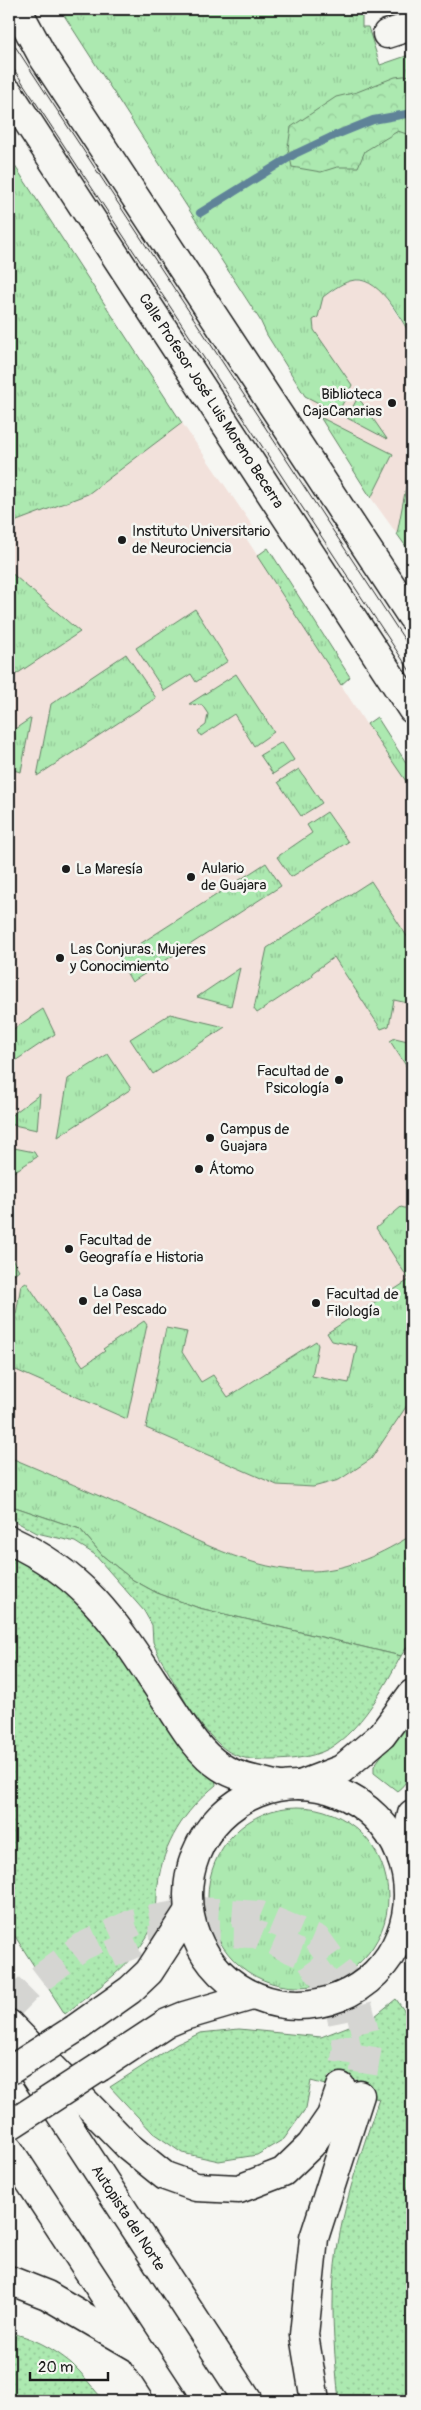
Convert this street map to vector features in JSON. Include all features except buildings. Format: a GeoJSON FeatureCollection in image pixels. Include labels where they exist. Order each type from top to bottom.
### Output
{"type":"FeatureCollection","features":[{"type":"Feature","properties":{"kind":"main road"},"geometry":{"type":"LineString","coordinates":[[17,9],[42,57],[412,617]]}},
{"type":"Feature","properties":{"kind":"main road"},"geometry":{"type":"LineString","coordinates":[[387,34],[412,26]]}},
{"type":"Feature","properties":{"kind":"main road","name":"Calle Profesor José Luis Moreno Becerra"},"geometry":{"type":"LineString","coordinates":[[9,93],[412,710]]}},
{"type":"Feature","properties":{"kind":"main road"},"geometry":{"type":"LineString","coordinates":[[9,1540],[54,1564],[89,1594],[126,1639],[197,1747],[222,1768],[248,1778],[290,1785],[333,1790],[363,1806],[386,1829],[402,1859],[409,1894],[404,1930],[392,1954],[376,1974],[355,1990],[330,2001],[304,2006],[278,2004],[252,1996],[222,1976],[200,1946],[188,1912],[190,1869],[208,1830],[239,1801],[290,1785],[342,1769],[382,1735],[412,1694]]}},
{"type":"Feature","properties":{"kind":"main road"},"geometry":{"type":"LineString","coordinates":[[402,1859],[412,1814]]}},
{"type":"Feature","properties":{"kind":"main road"},"geometry":{"type":"LineString","coordinates":[[9,2071],[75,2029],[130,1990],[149,1972],[188,1912]]}},
{"type":"Feature","properties":{"kind":"main road"},"geometry":{"type":"LineString","coordinates":[[404,1930],[412,1961]]}},
{"type":"Feature","properties":{"kind":"main road"},"geometry":{"type":"LineString","coordinates":[[9,2126],[167,2024],[184,2016],[252,1996]]}},
{"type":"Feature","properties":{"kind":"main road"},"geometry":{"type":"LineString","coordinates":[[9,2024],[128,2146],[165,2176],[196,2187],[240,2188],[283,2172],[311,2145],[330,2116],[350,2091],[314,2238],[304,2336],[315,2401]]}},
{"type":"Feature","properties":{"kind":"main road","name":"Autopista del Norte"},"geometry":{"type":"LineString","coordinates":[[9,2035],[248,2401]]}},
{"type":"Feature","properties":{"kind":"main road"},"geometry":{"type":"LineString","coordinates":[[9,2150],[174,2401]]}},
{"type":"Feature","properties":{"kind":"main road"},"geometry":{"type":"LineString","coordinates":[[9,2280],[47,2295],[141,2350]]}},
{"type":"Feature","properties":{"kind":"shaded area","name":"Campus de Guajara"},"geometry":{"type":"Polygon","coordinates":[[[9,157],[182,423],[254,528],[244,535],[257,555],[268,548],[350,677],[341,685],[366,724],[377,717],[412,772],[412,1639],[401,1656],[103,1556],[80,1529],[9,1505],[9,157]]]}},
{"type":"Feature","properties":{"kind":"shaded area"},"geometry":{"type":"Polygon","coordinates":[[[352,280],[366,282],[379,288],[412,337],[412,555],[371,498],[267,335],[341,285],[352,280]]]}},
{"type":"Feature","properties":{"kind":"green space"},"geometry":{"type":"Polygon","coordinates":[[[60,9],[362,9],[362,27],[368,27],[380,65],[412,54],[412,337],[387,299],[370,283],[360,280],[350,281],[323,297],[318,317],[313,320],[314,330],[352,385],[338,413],[305,396],[267,335],[260,320],[60,9]]]}},
{"type":"Feature","properties":{"kind":"green space"},"geometry":{"type":"Polygon","coordinates":[[[412,75],[412,136],[398,131],[365,151],[358,167],[337,167],[321,172],[292,167],[288,148],[291,127],[336,97],[357,92],[395,77],[412,75]]]}},
{"type":"Feature","properties":{"kind":"green space"},"geometry":{"type":"Polygon","coordinates":[[[9,157],[182,423],[88,494],[9,524],[9,157]]]}},
{"type":"Feature","properties":{"kind":"green space"},"geometry":{"type":"Polygon","coordinates":[[[358,397],[387,439],[347,418],[358,397]]]}},
{"type":"Feature","properties":{"kind":"green space"},"geometry":{"type":"Polygon","coordinates":[[[320,417],[393,454],[371,498],[320,417]]]}},
{"type":"Feature","properties":{"kind":"green space"},"geometry":{"type":"Polygon","coordinates":[[[410,466],[412,467],[412,555],[397,534],[410,466]]]}},
{"type":"Feature","properties":{"kind":"green space"},"geometry":{"type":"Polygon","coordinates":[[[268,548],[350,677],[341,685],[257,556],[268,548]]]}},
{"type":"Feature","properties":{"kind":"green space"},"geometry":{"type":"Polygon","coordinates":[[[9,571],[80,632],[9,679],[9,571]]]}},
{"type":"Feature","properties":{"kind":"green space"},"geometry":{"type":"Polygon","coordinates":[[[195,609],[228,661],[196,682],[191,674],[164,691],[136,648],[195,609]]]}},
{"type":"Feature","properties":{"kind":"green space"},"geometry":{"type":"Polygon","coordinates":[[[126,654],[156,698],[37,776],[51,704],[126,654]]]}},
{"type":"Feature","properties":{"kind":"green space"},"geometry":{"type":"Polygon","coordinates":[[[236,674],[274,732],[254,746],[234,714],[201,736],[198,731],[206,725],[208,714],[202,705],[189,704],[236,674]]]}},
{"type":"Feature","properties":{"kind":"green space"},"geometry":{"type":"Polygon","coordinates":[[[377,717],[412,772],[412,790],[367,724],[377,717]]]}},
{"type":"Feature","properties":{"kind":"green space"},"geometry":{"type":"Polygon","coordinates":[[[31,718],[21,772],[9,769],[9,733],[31,718]]]}},
{"type":"Feature","properties":{"kind":"green space"},"geometry":{"type":"Polygon","coordinates":[[[282,742],[294,760],[273,774],[260,755],[282,742]]]}},
{"type":"Feature","properties":{"kind":"green space"},"geometry":{"type":"Polygon","coordinates":[[[299,769],[322,803],[301,816],[278,782],[299,769]]]}},
{"type":"Feature","properties":{"kind":"green space"},"geometry":{"type":"Polygon","coordinates":[[[327,812],[348,842],[291,877],[277,857],[312,833],[307,825],[327,812]]]}},
{"type":"Feature","properties":{"kind":"green space"},"geometry":{"type":"Polygon","coordinates":[[[266,863],[281,886],[132,982],[118,958],[266,863]]]}},
{"type":"Feature","properties":{"kind":"green space"},"geometry":{"type":"Polygon","coordinates":[[[371,881],[412,944],[412,1004],[394,1000],[389,1026],[381,1029],[334,957],[312,973],[313,976],[257,1013],[254,1009],[267,948],[371,881]]]}},
{"type":"Feature","properties":{"kind":"green space"},"geometry":{"type":"Polygon","coordinates":[[[240,968],[231,1006],[197,997],[240,968]]]}},
{"type":"Feature","properties":{"kind":"green space"},"geometry":{"type":"Polygon","coordinates":[[[43,1009],[55,1034],[9,1065],[9,1032],[43,1009]]]}},
{"type":"Feature","properties":{"kind":"green space"},"geometry":{"type":"Polygon","coordinates":[[[170,1014],[225,1027],[153,1074],[130,1039],[170,1014]]]}},
{"type":"Feature","properties":{"kind":"green space"},"geometry":{"type":"Polygon","coordinates":[[[395,1038],[412,1042],[412,1075],[390,1041],[395,1038]]]}},
{"type":"Feature","properties":{"kind":"green space"},"geometry":{"type":"Polygon","coordinates":[[[108,1054],[131,1089],[58,1137],[68,1079],[108,1054]]]}},
{"type":"Feature","properties":{"kind":"green space"},"geometry":{"type":"Polygon","coordinates":[[[40,1094],[37,1130],[9,1124],[9,1117],[40,1094]]]}},
{"type":"Feature","properties":{"kind":"green space"},"geometry":{"type":"Polygon","coordinates":[[[9,1147],[34,1152],[37,1157],[9,1175],[9,1147]]]}},
{"type":"Feature","properties":{"kind":"green space"},"geometry":{"type":"Polygon","coordinates":[[[401,1207],[412,1210],[412,1398],[371,1459],[339,1480],[313,1487],[277,1485],[146,1428],[166,1328],[187,1332],[182,1352],[201,1382],[213,1375],[228,1397],[316,1341],[318,1345],[312,1376],[349,1383],[357,1346],[332,1341],[327,1333],[409,1280],[376,1228],[401,1207]]]}},
{"type":"Feature","properties":{"kind":"green space"},"geometry":{"type":"Polygon","coordinates":[[[9,1254],[19,1270],[14,1274],[9,1273],[9,1254]]]}},
{"type":"Feature","properties":{"kind":"green space"},"geometry":{"type":"Polygon","coordinates":[[[26,1282],[83,1366],[105,1351],[103,1349],[144,1321],[147,1325],[127,1419],[9,1367],[9,1313],[16,1314],[21,1285],[26,1282]]]}},
{"type":"Feature","properties":{"kind":"green space"},"geometry":{"type":"Polygon","coordinates":[[[9,1457],[138,1513],[201,1543],[245,1560],[267,1566],[290,1570],[326,1570],[365,1559],[412,1535],[412,1639],[401,1656],[199,1608],[157,1593],[133,1580],[103,1556],[80,1529],[9,1505],[9,1457]]]}},
{"type":"Feature","properties":{"kind":"green space"},"geometry":{"type":"Polygon","coordinates":[[[9,1505],[80,1529],[103,1556],[133,1580],[157,1593],[199,1608],[401,1656],[381,1692],[365,1715],[336,1744],[314,1755],[287,1759],[257,1760],[232,1754],[211,1737],[194,1715],[159,1656],[153,1642],[152,1625],[144,1611],[94,1554],[75,1542],[37,1533],[9,1518],[9,1505]]]}},
{"type":"Feature","properties":{"kind":"green space"},"geometry":{"type":"Polygon","coordinates":[[[9,1554],[54,1579],[105,1630],[182,1746],[199,1767],[215,1778],[216,1785],[185,1817],[170,1842],[158,1884],[155,1918],[143,1942],[124,1966],[65,2014],[9,1927],[9,1554]]]}},
{"type":"Feature","properties":{"kind":"green space"},"geometry":{"type":"Polygon","coordinates":[[[412,1713],[412,1766],[409,1776],[397,1791],[374,1773],[374,1766],[412,1713]]]}},
{"type":"Feature","properties":{"kind":"green space"},"geometry":{"type":"Polygon","coordinates":[[[298,1807],[332,1814],[355,1828],[367,1840],[377,1855],[384,1871],[388,1897],[381,1931],[367,1954],[355,1966],[340,1976],[324,1983],[298,1987],[264,1980],[241,1966],[229,1954],[219,1939],[212,1923],[208,1897],[215,1863],[229,1840],[241,1828],[256,1818],[272,1811],[298,1807]]]}},
{"type":"Feature","properties":{"kind":"green space"},"geometry":{"type":"Polygon","coordinates":[[[396,1999],[412,2022],[412,2401],[339,2401],[333,2323],[333,2291],[337,2253],[340,2231],[351,2186],[379,2099],[311,2081],[306,2108],[284,2139],[257,2155],[219,2161],[182,2153],[153,2133],[110,2087],[177,2044],[200,2033],[239,2029],[321,2037],[375,2016],[396,1999]]]}},
{"type":"Feature","properties":{"kind":"green space"},"geometry":{"type":"Polygon","coordinates":[[[9,2333],[34,2340],[50,2348],[76,2367],[105,2401],[9,2401],[9,2333]]]}},
{"type":"Feature","properties":{"kind":"waterway"},"geometry":{"type":"LineString","coordinates":[[200,213],[295,154],[331,137],[373,120],[412,113]]}},
{"type":"Feature","properties":{"kind":"tunnel"},"geometry":{"type":"LineString","coordinates":[[9,2007],[29,1987],[81,1947],[135,1922],[200,1911],[260,1915],[317,1939],[355,1991],[368,2045],[360,2095]]}},
{"type":"Feature","properties":{"kind":"tunnel"},"geometry":{"type":"LineString","coordinates":[[111,1954],[141,1941],[200,1933],[256,1934],[308,1957],[337,1997],[347,2047],[341,2087]]}},
{"type":"Feature","properties":{"kind":"tram line"},"geometry":{"type":"LineString","coordinates":[[9,37],[412,651]]}},
{"type":"Feature","properties":{"kind":"tram line"},"geometry":{"type":"LineString","coordinates":[[9,62],[412,674]]}},
{"type":"Feature","properties":{"kind":"place","name":"Biblioteca CajaCanarias"},"geometry":{"type":"Point","coordinates":[392,403]}},
{"type":"Feature","properties":{"kind":"place","name":"Instituto Universitario de Neurociencia"},"geometry":{"type":"Point","coordinates":[122,540]}},
{"type":"Feature","properties":{"kind":"place","name":"La Maresía"},"geometry":{"type":"Point","coordinates":[66,869]}},
{"type":"Feature","properties":{"kind":"place","name":"Aulario de Guajara"},"geometry":{"type":"Point","coordinates":[191,877]}},
{"type":"Feature","properties":{"kind":"place","name":"Las Conjuras. Mujeres y Conocimiento"},"geometry":{"type":"Point","coordinates":[60,958]}},
{"type":"Feature","properties":{"kind":"place","name":"Facultad de Psicología"},"geometry":{"type":"Point","coordinates":[339,1080]}},
{"type":"Feature","properties":{"kind":"place","name":"Campus de Guajara"},"geometry":{"type":"Point","coordinates":[210,1138]}},
{"type":"Feature","properties":{"kind":"place","name":"Átomo"},"geometry":{"type":"Point","coordinates":[199,1169]}},
{"type":"Feature","properties":{"kind":"place","name":"Facultad de Geografía e Historia"},"geometry":{"type":"Point","coordinates":[69,1249]}},
{"type":"Feature","properties":{"kind":"place","name":"La Casa del Pescado"},"geometry":{"type":"Point","coordinates":[83,1301]}},
{"type":"Feature","properties":{"kind":"place","name":"Facultad de Filología"},"geometry":{"type":"Point","coordinates":[316,1303]}}]}
